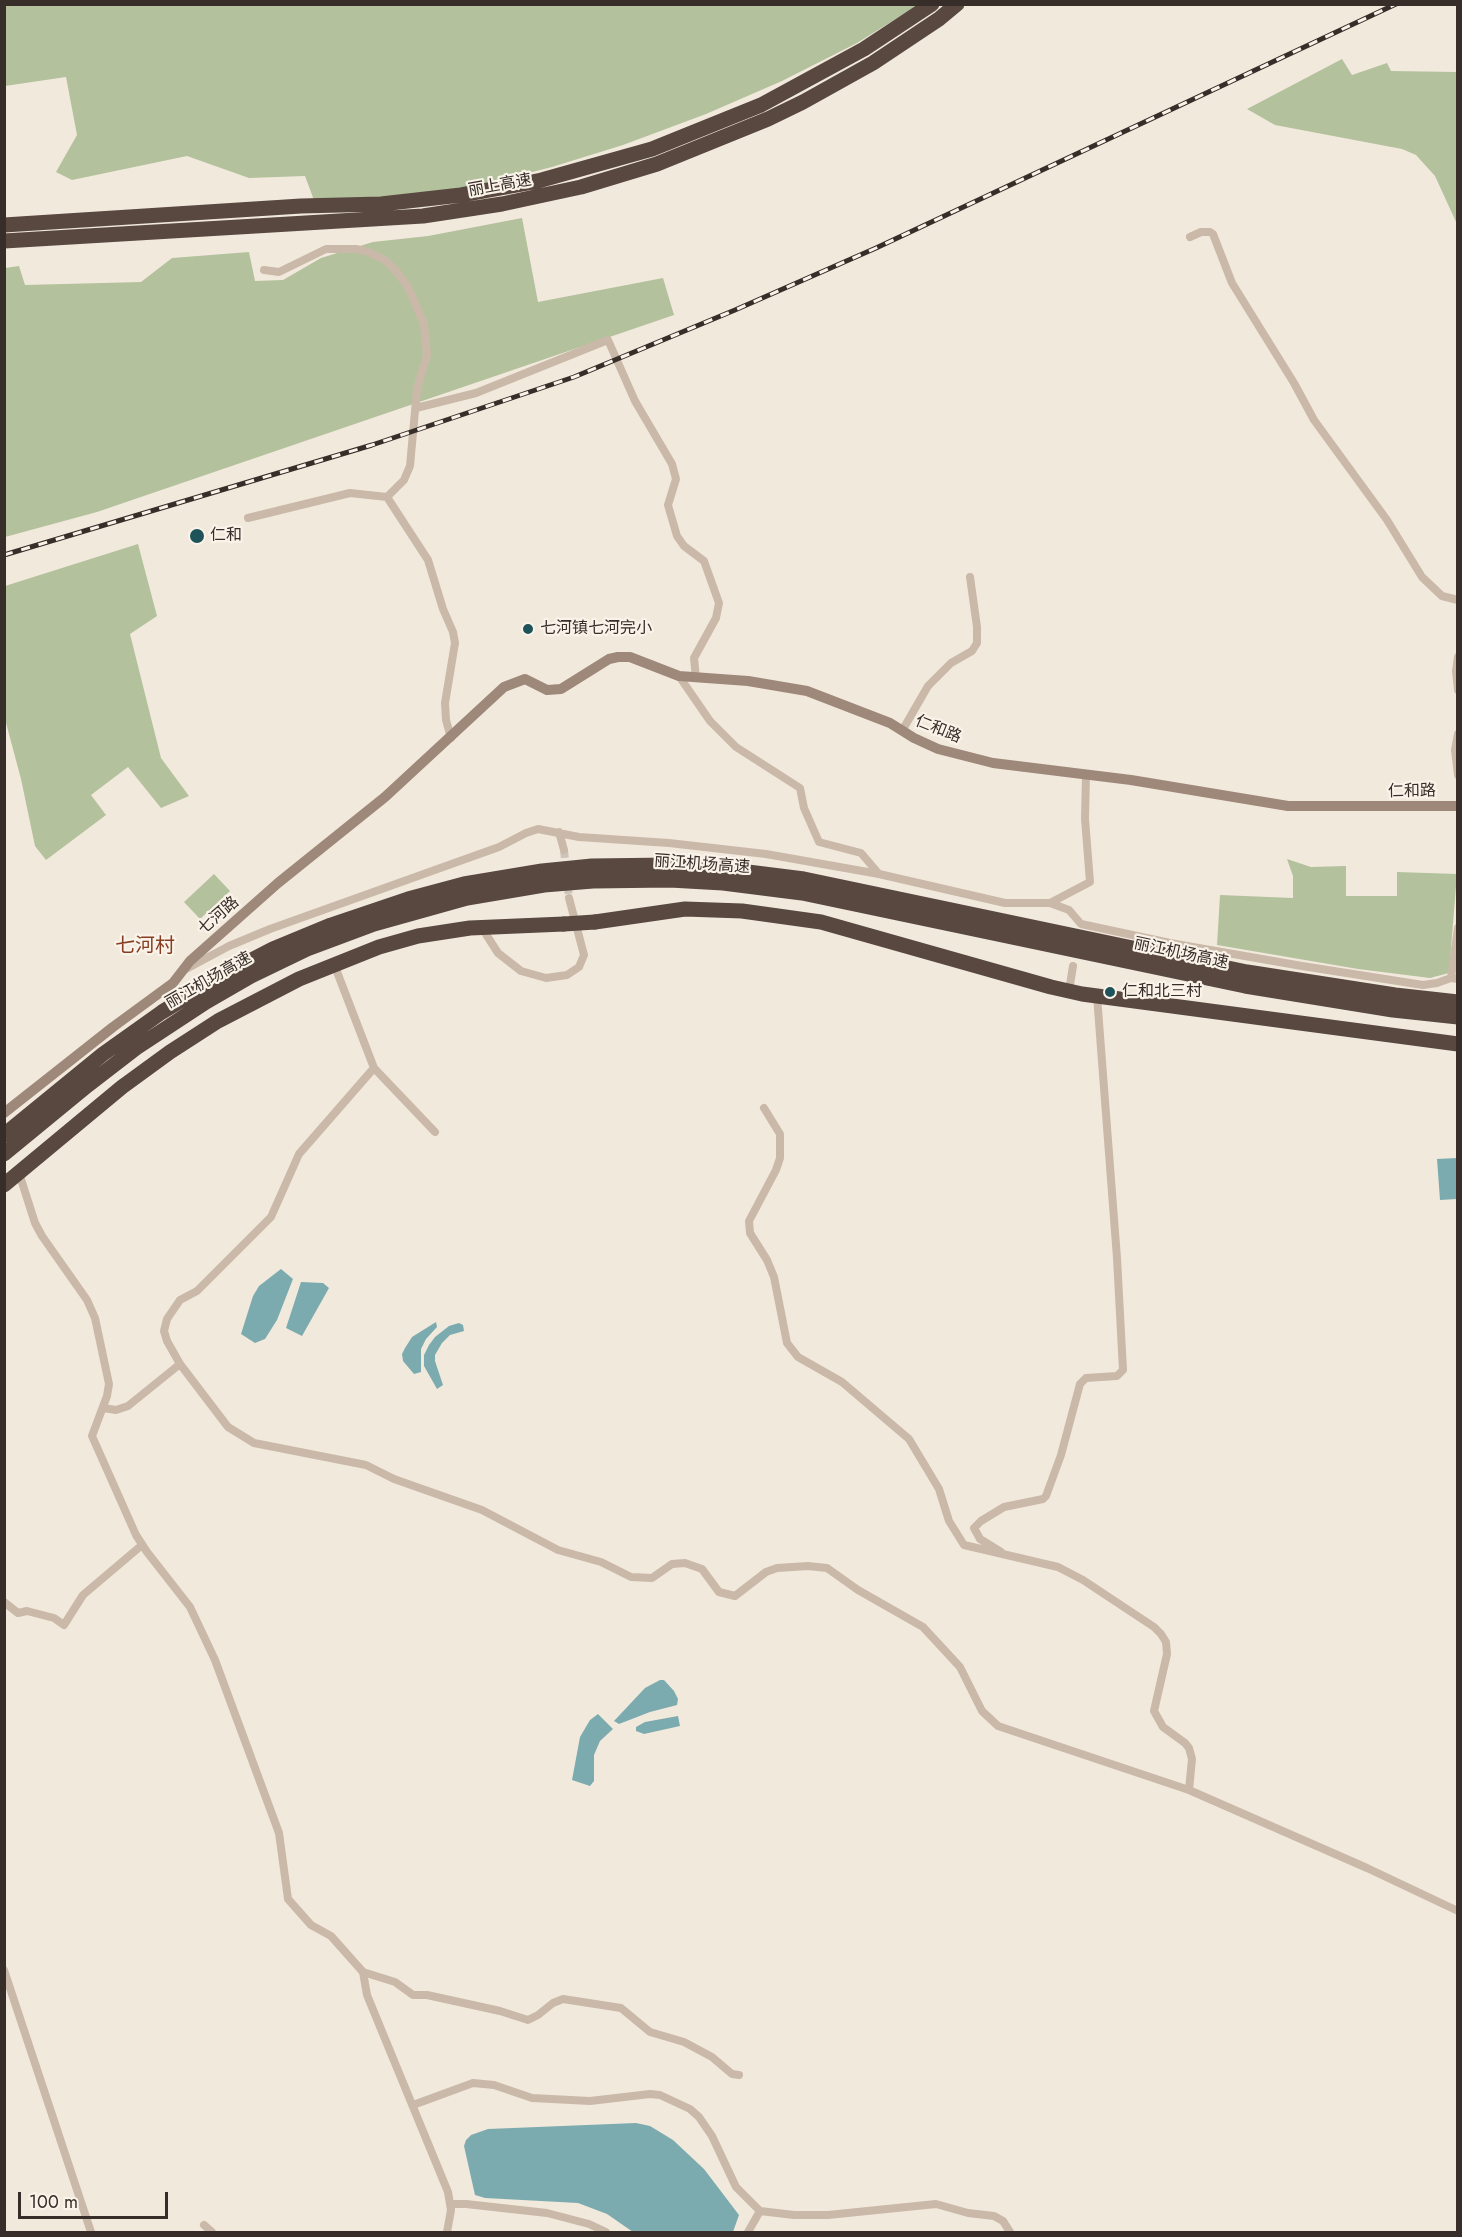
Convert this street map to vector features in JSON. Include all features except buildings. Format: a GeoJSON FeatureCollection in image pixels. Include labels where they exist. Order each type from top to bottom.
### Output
{"type":"FeatureCollection","features":[{"type":"Feature","properties":{"kind":"highway","name":"丽上高速"},"geometry":{"type":"LineString","coordinates":[[4,241],[382,219],[463,211],[542,196],[628,173],[722,139],[803,102],[873,63],[939,19],[957,4]]}},
{"type":"Feature","properties":{"kind":"highway","name":"丽上高速"},"geometry":{"type":"LineString","coordinates":[[4,225],[301,206],[381,204],[470,194],[538,181],[633,155],[725,121],[796,88],[864,49],[931,5]]}},
{"type":"Feature","properties":{"kind":"highway","name":"丽江机场高速"},"geometry":{"type":"LineString","coordinates":[[4,1135],[128,1036],[198,989],[263,954],[332,925],[408,899],[464,884],[542,871],[592,866],[670,865],[815,881],[1247,972],[1374,992],[1458,1002]]}},
{"type":"Feature","properties":{"kind":"highway","name":"丽江机场高速"},"geometry":{"type":"LineString","coordinates":[[4,1154],[136,1048],[206,1002],[260,971],[336,938],[412,913],[467,898],[544,885],[593,881],[670,880],[714,882],[792,892],[1245,986],[1393,1010],[1458,1017]]}},
{"type":"Feature","properties":{"kind":"highway"},"geometry":{"type":"LineString","coordinates":[[4,1185],[122,1087],[194,1036],[271,993],[334,964],[379,947],[418,936],[482,928],[595,922],[685,909],[742,911],[820,922],[1069,991],[1458,1044]]}},
{"type":"Feature","properties":{"kind":"street"},"geometry":{"type":"LineString","coordinates":[[1190,237],[1201,232],[1213,234],[1232,283],[1294,383],[1314,420],[1373,500],[1422,577],[1442,596],[1458,600]]}},
{"type":"Feature","properties":{"kind":"street"},"geometry":{"type":"LineString","coordinates":[[248,518],[350,493],[387,497],[407,476],[410,466],[420,374],[427,355],[424,324],[408,287],[389,263],[366,251],[336,248],[316,252],[279,272],[264,270]]}},
{"type":"Feature","properties":{"kind":"street"},"geometry":{"type":"LineString","coordinates":[[416,408],[476,393],[608,340],[635,401],[672,464],[676,479],[668,505],[677,536],[684,546],[704,561],[719,603],[716,618],[694,658],[696,678]]}},
{"type":"Feature","properties":{"kind":"street"},"geometry":{"type":"LineString","coordinates":[[387,497],[428,560],[443,609],[453,632],[454,643],[445,703],[446,720],[451,738]]}},
{"type":"Feature","properties":{"kind":"street"},"geometry":{"type":"LineString","coordinates":[[902,731],[928,686],[951,663],[972,651],[977,643],[970,577]]}},
{"type":"Feature","properties":{"kind":"street","name":"仁和路"},"geometry":{"type":"LineString","coordinates":[[451,738],[504,687],[519,680],[525,679],[547,690],[556,690],[566,687],[609,659],[630,657],[680,676],[759,682],[807,691],[890,723],[927,744],[972,759],[1015,767],[1086,774],[1288,806],[1458,806]]}},
{"type":"Feature","properties":{"kind":"street"},"geometry":{"type":"LineString","coordinates":[[1458,657],[1456,670],[1458,690]]}},
{"type":"Feature","properties":{"kind":"street"},"geometry":{"type":"LineString","coordinates":[[680,676],[710,721],[734,745],[800,788],[804,808],[819,842],[861,853],[879,874]]}},
{"type":"Feature","properties":{"kind":"street"},"geometry":{"type":"LineString","coordinates":[[1458,734],[1455,750],[1458,775]]}},
{"type":"Feature","properties":{"kind":"street","name":"七河路"},"geometry":{"type":"LineString","coordinates":[[4,1113],[112,1027],[173,983],[190,961],[278,883],[385,797],[451,738]]}},
{"type":"Feature","properties":{"kind":"street"},"geometry":{"type":"LineString","coordinates":[[1050,903],[1090,882],[1085,819],[1086,774]]}},
{"type":"Feature","properties":{"kind":"street"},"geometry":{"type":"LineString","coordinates":[[183,970],[229,946],[270,929],[499,847],[532,830],[559,832],[579,837],[746,851],[879,874],[1005,903],[1050,903],[1069,910],[1081,924],[1170,943],[1423,985],[1454,978],[1458,928]]}},
{"type":"Feature","properties":{"kind":"street"},"geometry":{"type":"LineString","coordinates":[[559,832],[564,850]]}},
{"type":"Feature","properties":{"kind":"street"},"geometry":{"type":"LineString","coordinates":[[482,928],[498,953],[521,971],[546,978],[567,975],[579,968],[584,955],[570,898]]}},
{"type":"Feature","properties":{"kind":"street"},"geometry":{"type":"LineString","coordinates":[[334,964],[375,1068],[435,1132]]}},
{"type":"Feature","properties":{"kind":"street"},"geometry":{"type":"LineString","coordinates":[[1069,991],[1073,966]]}},
{"type":"Feature","properties":{"kind":"street"},"geometry":{"type":"LineString","coordinates":[[1007,1555],[980,1539],[974,1528],[981,1521],[1005,1507],[1043,1499],[1046,1496],[1061,1455],[1080,1384],[1086,1378],[1118,1376],[1123,1370],[1117,1258],[1096,996]]}},
{"type":"Feature","properties":{"kind":"street"},"geometry":{"type":"LineString","coordinates":[[375,1068],[299,1154],[271,1217],[196,1291],[180,1300],[167,1319],[165,1334],[180,1364],[228,1427],[248,1442],[366,1465],[394,1479],[482,1510],[558,1550],[601,1562],[631,1577],[652,1578],[672,1564],[685,1563],[702,1569],[719,1592],[735,1596],[766,1572],[777,1568],[808,1566],[827,1569],[858,1590],[923,1627],[960,1667],[982,1711],[998,1726],[1189,1790],[1367,1868],[1458,1911]]}},
{"type":"Feature","properties":{"kind":"street"},"geometry":{"type":"LineString","coordinates":[[764,1108],[780,1134],[780,1158],[749,1221],[750,1233],[770,1265],[787,1343],[798,1358],[842,1382],[909,1439],[939,1489],[949,1521],[962,1543],[970,1547],[1058,1567],[1092,1586],[1161,1634],[1166,1642],[1167,1654],[1154,1711],[1163,1727],[1185,1743],[1188,1748],[1192,1759],[1189,1790]]}},
{"type":"Feature","properties":{"kind":"street"},"geometry":{"type":"LineString","coordinates":[[19,1173],[35,1223],[92,1309],[108,1376],[108,1392],[92,1436],[142,1545],[190,1607],[215,1660],[279,1833],[288,1899],[311,1925],[331,1936],[363,1972],[395,1982],[413,1995],[427,1995],[490,2008],[528,2020],[563,1999],[621,2008],[650,2032],[693,2046],[712,2057],[732,2074],[739,2075]]}},
{"type":"Feature","properties":{"kind":"street"},"geometry":{"type":"LineString","coordinates":[[103,1408],[116,1410],[128,1406],[180,1364]]}},
{"type":"Feature","properties":{"kind":"street"},"geometry":{"type":"LineString","coordinates":[[4,1602],[18,1613],[27,1611],[54,1618],[64,1625],[82,1595],[142,1545]]}},
{"type":"Feature","properties":{"kind":"street"},"geometry":{"type":"LineString","coordinates":[[4,1970],[91,2232]]}},
{"type":"Feature","properties":{"kind":"street"},"geometry":{"type":"LineString","coordinates":[[363,1972],[367,1995],[448,2192],[450,2204],[447,2232]]}},
{"type":"Feature","properties":{"kind":"street"},"geometry":{"type":"LineString","coordinates":[[414,2105],[473,2083],[494,2085],[532,2098],[590,2101],[650,2094],[660,2095],[690,2109],[699,2116],[712,2136],[736,2187],[760,2211],[794,2215],[828,2215],[936,2204],[968,2213],[994,2216],[1003,2221],[1010,2232]]}},
{"type":"Feature","properties":{"kind":"street"},"geometry":{"type":"LineString","coordinates":[[450,2204],[547,2213],[589,2224],[606,2232]]}},
{"type":"Feature","properties":{"kind":"street"},"geometry":{"type":"LineString","coordinates":[[748,2232],[760,2211]]}},
{"type":"Feature","properties":{"kind":"street"},"geometry":{"type":"LineString","coordinates":[[204,2225],[212,2232]]}},
{"type":"Feature","properties":{"kind":"green space"},"geometry":{"type":"Polygon","coordinates":[[[4,5],[918,5],[857,43],[782,81],[706,114],[623,145],[493,182],[427,194],[315,203],[305,176],[249,178],[187,156],[72,180],[56,172],[77,135],[66,77],[5,86],[4,5]]]}},
{"type":"Feature","properties":{"kind":"green space"},"geometry":{"type":"Polygon","coordinates":[[[1342,59],[1352,75],[1387,63],[1391,71],[1457,72],[1457,224],[1435,176],[1416,155],[1402,149],[1275,125],[1247,109],[1342,59]]]}},
{"type":"Feature","properties":{"kind":"green space"},"geometry":{"type":"Polygon","coordinates":[[[522,218],[538,302],[663,278],[674,315],[97,512],[5,537],[5,268],[19,266],[25,285],[141,282],[172,258],[249,252],[255,281],[283,280],[321,258],[373,242],[428,236],[522,218]]]}},
{"type":"Feature","properties":{"kind":"green space"},"geometry":{"type":"Polygon","coordinates":[[[138,544],[157,616],[130,634],[161,758],[189,796],[161,808],[128,767],[91,795],[106,815],[46,860],[35,846],[5,719],[5,586],[138,544]]]}},
{"type":"Feature","properties":{"kind":"green space"},"geometry":{"type":"Polygon","coordinates":[[[1287,859],[1311,867],[1346,866],[1346,896],[1397,896],[1397,872],[1457,874],[1449,973],[1430,978],[1358,969],[1217,945],[1220,895],[1293,898],[1293,876],[1287,859]]]}},
{"type":"Feature","properties":{"kind":"green space"},"geometry":{"type":"Polygon","coordinates":[[[214,874],[230,891],[200,919],[184,902],[214,874]]]}},
{"type":"Feature","properties":{"kind":"water"},"geometry":{"type":"Polygon","coordinates":[[[1457,1158],[1457,1199],[1440,1200],[1437,1159],[1457,1158]]]}},
{"type":"Feature","properties":{"kind":"water"},"geometry":{"type":"Polygon","coordinates":[[[281,1269],[293,1279],[277,1320],[265,1339],[255,1343],[241,1334],[253,1296],[259,1286],[281,1269]]]}},
{"type":"Feature","properties":{"kind":"water"},"geometry":{"type":"Polygon","coordinates":[[[301,1282],[323,1283],[329,1288],[302,1336],[286,1328],[301,1282]]]}},
{"type":"Feature","properties":{"kind":"water"},"geometry":{"type":"Polygon","coordinates":[[[436,1322],[437,1327],[426,1339],[421,1349],[421,1372],[414,1374],[403,1361],[402,1354],[412,1337],[436,1322]]]}},
{"type":"Feature","properties":{"kind":"water"},"geometry":{"type":"Polygon","coordinates":[[[459,1323],[463,1325],[464,1331],[450,1335],[435,1355],[443,1385],[437,1389],[424,1366],[424,1355],[435,1337],[449,1326],[459,1323]]]}},
{"type":"Feature","properties":{"kind":"water"},"geometry":{"type":"Polygon","coordinates":[[[664,1680],[674,1691],[678,1699],[677,1705],[619,1724],[614,1721],[645,1688],[664,1680]]]}},
{"type":"Feature","properties":{"kind":"water"},"geometry":{"type":"Polygon","coordinates":[[[598,1714],[613,1729],[600,1741],[594,1755],[594,1781],[590,1786],[572,1780],[580,1737],[590,1720],[598,1714]]]}},
{"type":"Feature","properties":{"kind":"water"},"geometry":{"type":"Polygon","coordinates":[[[678,1716],[680,1726],[644,1734],[636,1731],[636,1727],[645,1722],[678,1716]]]}},
{"type":"Feature","properties":{"kind":"water"},"geometry":{"type":"Polygon","coordinates":[[[636,2123],[650,2126],[673,2140],[704,2169],[739,2215],[733,2232],[633,2232],[607,2214],[578,2203],[485,2198],[475,2195],[464,2146],[471,2135],[488,2129],[636,2123]]]}},
{"type":"Feature","properties":{"kind":"tunnel"},"geometry":{"type":"LineString","coordinates":[[564,850],[569,898]]}},
{"type":"Feature","properties":{"kind":"railway"},"geometry":{"type":"LineString","coordinates":[[4,555],[372,445],[574,377],[876,248],[1396,4]]}},
{"type":"Feature","properties":{"kind":"place","name":"仁和"},"geometry":{"type":"Point","coordinates":[197,536]}},
{"type":"Feature","properties":{"kind":"place","name":"七河镇七河完小"},"geometry":{"type":"Point","coordinates":[528,629]}},
{"type":"Feature","properties":{"kind":"place","name":"仁和北三村"},"geometry":{"type":"Point","coordinates":[1110,992]}},
{"type":"Feature","properties":{"kind":"district","name":"七河村"},"geometry":{"type":"Point","coordinates":[145,947]}}]}
